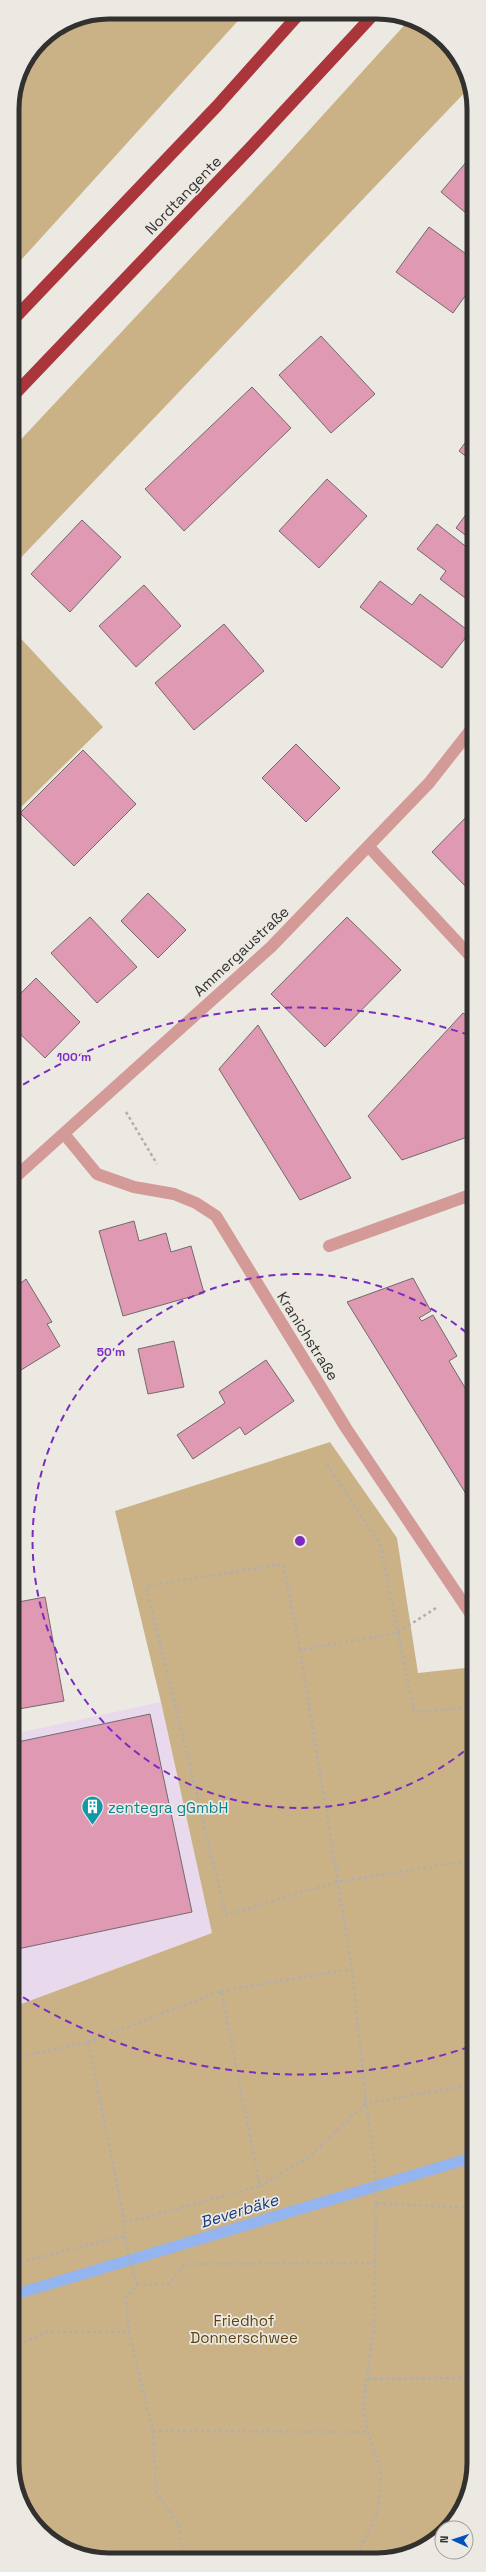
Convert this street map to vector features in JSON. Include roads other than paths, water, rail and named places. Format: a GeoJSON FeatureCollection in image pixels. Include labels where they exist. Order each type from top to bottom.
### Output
{"type":"FeatureCollection","features":[{"type":"Feature","properties":{"kind":"highway"},"geometry":{"type":"LineString","coordinates":[[19,314],[217,106],[295,19]]}},
{"type":"Feature","properties":{"kind":"highway","name":"Nordtangente"},"geometry":{"type":"LineString","coordinates":[[19,389],[249,149],[369,19]]}},
{"type":"Feature","properties":{"kind":"street","name":"Ammergaustraße"},"geometry":{"type":"LineString","coordinates":[[19,1174],[65,1135],[271,947],[429,783],[467,735]]}},
{"type":"Feature","properties":{"kind":"street"},"geometry":{"type":"LineString","coordinates":[[369,847],[467,953]]}},
{"type":"Feature","properties":{"kind":"street","name":"Kranichstraße"},"geometry":{"type":"LineString","coordinates":[[65,1135],[97,1174],[134,1187],[174,1194],[196,1203],[216,1216],[346,1428],[455,1594],[467,1610]]}},
{"type":"Feature","properties":{"kind":"street"},"geometry":{"type":"LineString","coordinates":[[329,1246],[467,1197]]}},
{"type":"Feature","properties":{"kind":"waterway","name":"Beverbäke"},"geometry":{"type":"LineString","coordinates":[[19,2293],[467,2159]]}},
{"type":"Feature","properties":{"kind":"place","name":"zentegra gGmbH"},"geometry":{"type":"Point","coordinates":[93,1826]}},
{"type":"Feature","properties":{"kind":"park label","name":"Friedhof Donnerschwee"},"geometry":{"type":"Point","coordinates":[244,2328]}}]}
